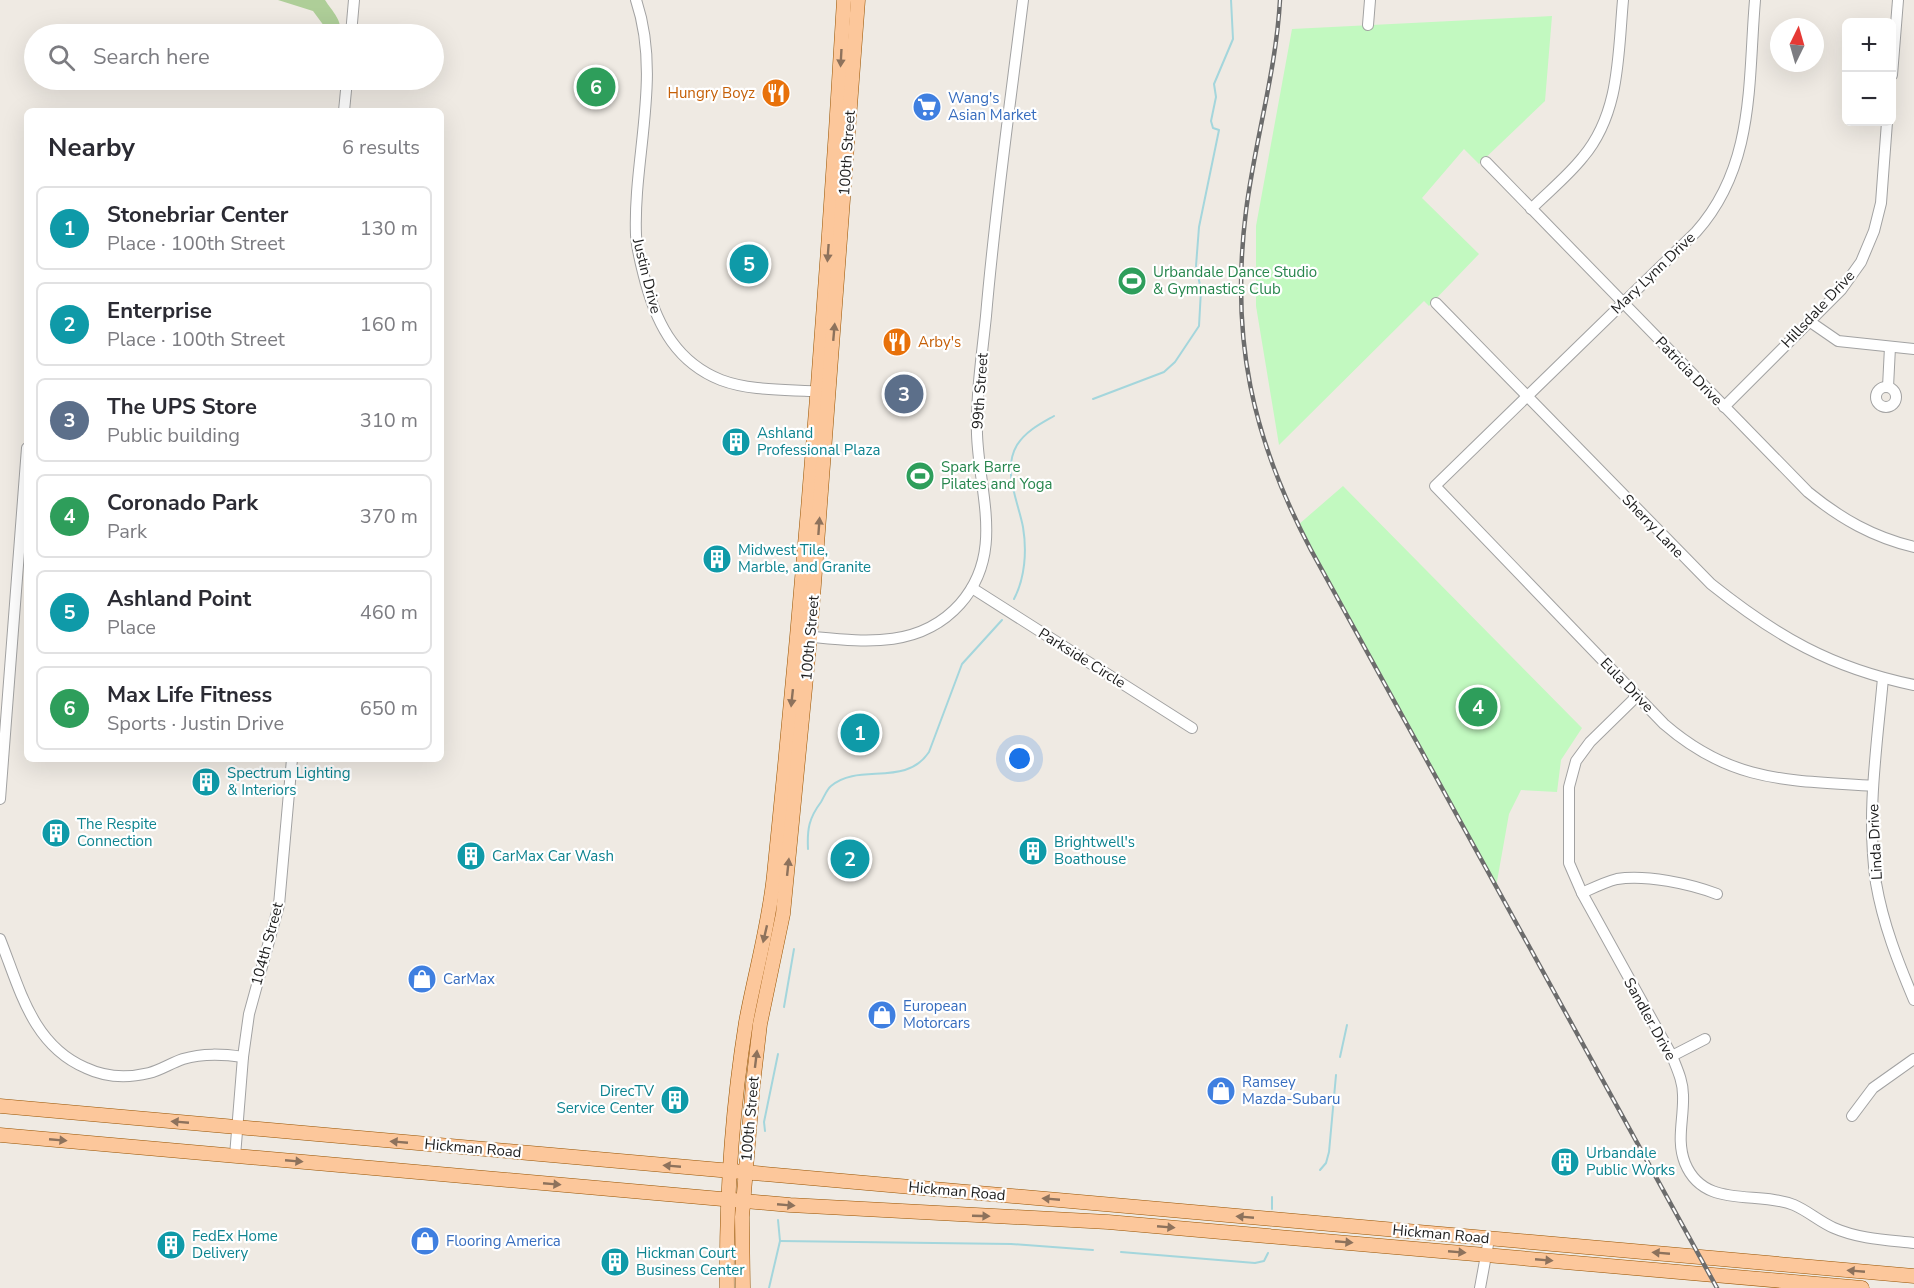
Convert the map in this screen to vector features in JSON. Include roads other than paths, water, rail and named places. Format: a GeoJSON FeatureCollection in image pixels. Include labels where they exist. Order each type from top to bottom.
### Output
{"type":"FeatureCollection","features":[{"type":"Feature","properties":{"kind":"main road","name":"100th Street"},"geometry":{"type":"LineString","coordinates":[[823,392],[844,0]]}},
{"type":"Feature","properties":{"kind":"main road","name":"100th Street"},"geometry":{"type":"LineString","coordinates":[[743,1288],[745,1173],[760,1024],[783,914],[823,392],[858,0]]}},
{"type":"Feature","properties":{"kind":"main road","name":"100th Street"},"geometry":{"type":"LineString","coordinates":[[727,1288],[728,1199],[738,1079],[745,1030],[771,910],[804,636]]}},
{"type":"Feature","properties":{"kind":"main road","name":"Hickman Road"},"geometry":{"type":"LineString","coordinates":[[0,1106],[1914,1276]]}},
{"type":"Feature","properties":{"kind":"main road","name":"Hickman Road"},"geometry":{"type":"LineString","coordinates":[[0,1135],[743,1201],[899,1213],[1108,1222],[1862,1288]]}},
{"type":"Feature","properties":{"kind":"street"},"geometry":{"type":"LineString","coordinates":[[352,24],[354,0]]}},
{"type":"Feature","properties":{"kind":"street","name":"Justin Drive"},"geometry":{"type":"LineString","coordinates":[[636,0],[645,41],[647,86],[636,236],[641,264],[657,319],[674,346],[709,374],[738,384],[823,392]]}},
{"type":"Feature","properties":{"kind":"street","name":"99th Street"},"geometry":{"type":"LineString","coordinates":[[804,636],[877,642],[912,636],[950,614],[972,588],[987,546],[988,515],[978,456],[978,406],[993,236],[1023,0]]}},
{"type":"Feature","properties":{"kind":"street"},"geometry":{"type":"LineString","coordinates":[[1368,25],[1371,0]]}},
{"type":"Feature","properties":{"kind":"street"},"geometry":{"type":"LineString","coordinates":[[1531,209],[1582,159],[1606,119],[1615,88],[1623,0]]}},
{"type":"Feature","properties":{"kind":"street","name":"Mary Lynn Drive"},"geometry":{"type":"LineString","coordinates":[[1435,486],[1708,219],[1734,174],[1744,131],[1755,0]]}},
{"type":"Feature","properties":{"kind":"street"},"geometry":{"type":"LineString","coordinates":[[1892,72],[1898,0]]}},
{"type":"Feature","properties":{"kind":"street"},"geometry":{"type":"LineString","coordinates":[[344,108],[345,90]]}},
{"type":"Feature","properties":{"kind":"street","name":"Hillsdale Drive"},"geometry":{"type":"LineString","coordinates":[[1724,407],[1852,276],[1868,247],[1881,203],[1887,126]]}},
{"type":"Feature","properties":{"kind":"street","name":"Patricia Drive"},"geometry":{"type":"LineString","coordinates":[[1486,162],[1808,492],[1828,508],[1872,534],[1914,547]]}},
{"type":"Feature","properties":{"kind":"street","name":"Sherry Lane"},"geometry":{"type":"LineString","coordinates":[[1436,303],[1710,584],[1755,619],[1795,644],[1836,663],[1914,685]]}},
{"type":"Feature","properties":{"kind":"street"},"geometry":{"type":"LineString","coordinates":[[1809,321],[1838,341],[1914,349]]}},
{"type":"Feature","properties":{"kind":"street"},"geometry":{"type":"LineString","coordinates":[[1888,387],[1890,347]]}},
{"type":"Feature","properties":{"kind":"street","name":"Eula Drive"},"geometry":{"type":"LineString","coordinates":[[1435,486],[1680,738],[1717,761],[1778,780],[1873,786]]}},
{"type":"Feature","properties":{"kind":"street"},"geometry":{"type":"LineString","coordinates":[[0,800],[22,565],[24,518]]}},
{"type":"Feature","properties":{"kind":"street","name":"Parkside Circle"},"geometry":{"type":"LineString","coordinates":[[972,588],[1192,728]]}},
{"type":"Feature","properties":{"kind":"street","name":"Linda Drive"},"geometry":{"type":"LineString","coordinates":[[1883,678],[1873,786],[1872,844],[1876,883],[1897,959],[1914,1000]]}},
{"type":"Feature","properties":{"kind":"street","name":"Sandler Drive"},"geometry":{"type":"LineString","coordinates":[[1638,696],[1584,749],[1571,774],[1569,863],[1582,892],[1672,1056],[1682,1082],[1680,1132],[1686,1165],[1695,1179],[1708,1190],[1724,1196],[1786,1202],[1844,1232],[1914,1243]]}},
{"type":"Feature","properties":{"kind":"street","name":"104th Street"},"geometry":{"type":"LineString","coordinates":[[236,1156],[243,1057],[249,1014],[279,905],[292,762]]}},
{"type":"Feature","properties":{"kind":"street"},"geometry":{"type":"LineString","coordinates":[[1582,892],[1617,879],[1630,879],[1692,885],[1717,894]]}},
{"type":"Feature","properties":{"kind":"street"},"geometry":{"type":"LineString","coordinates":[[0,939],[31,1018],[56,1051],[75,1064],[100,1073],[122,1076],[147,1074],[204,1055],[243,1057]]}},
{"type":"Feature","properties":{"kind":"street"},"geometry":{"type":"LineString","coordinates":[[1672,1056],[1705,1039]]}},
{"type":"Feature","properties":{"kind":"street"},"geometry":{"type":"LineString","coordinates":[[1852,1116],[1873,1088],[1914,1059]]}},
{"type":"Feature","properties":{"kind":"street"},"geometry":{"type":"LineString","coordinates":[[1480,1288],[1489,1239]]}},
{"type":"Feature","properties":{"kind":"waterway"},"geometry":{"type":"LineString","coordinates":[[1093,399],[1164,372],[1175,362],[1199,326],[1201,290],[1196,266],[1199,227],[1219,130],[1213,128],[1211,121],[1216,97],[1214,84],[1233,39],[1231,0]]}},
{"type":"Feature","properties":{"kind":"waterway"},"geometry":{"type":"LineString","coordinates":[[1014,599],[1023,573],[1025,545],[1023,527],[1012,486],[1013,455],[1017,445],[1025,436],[1054,416]]}},
{"type":"Feature","properties":{"kind":"waterway"},"geometry":{"type":"LineString","coordinates":[[808,849],[811,819],[831,786],[842,779],[855,776],[908,769],[919,763],[929,752],[962,664],[1002,620]]}},
{"type":"Feature","properties":{"kind":"waterway"},"geometry":{"type":"LineString","coordinates":[[784,1007],[794,949]]}},
{"type":"Feature","properties":{"kind":"waterway"},"geometry":{"type":"LineString","coordinates":[[1340,1057],[1347,1025]]}},
{"type":"Feature","properties":{"kind":"waterway"},"geometry":{"type":"LineString","coordinates":[[765,1131],[764,1122],[778,1054]]}},
{"type":"Feature","properties":{"kind":"waterway"},"geometry":{"type":"LineString","coordinates":[[1320,1170],[1326,1163],[1329,1152],[1336,1075]]}},
{"type":"Feature","properties":{"kind":"waterway"},"geometry":{"type":"LineString","coordinates":[[1272,1197],[1272,1209]]}},
{"type":"Feature","properties":{"kind":"waterway"},"geometry":{"type":"LineString","coordinates":[[769,1288],[780,1241],[778,1220]]}},
{"type":"Feature","properties":{"kind":"waterway"},"geometry":{"type":"LineString","coordinates":[[780,1241],[1011,1244],[1093,1250]]}},
{"type":"Feature","properties":{"kind":"waterway"},"geometry":{"type":"LineString","coordinates":[[1121,1252],[1255,1263],[1264,1261],[1268,1253]]}},
{"type":"Feature","properties":{"kind":"railway"},"geometry":{"type":"LineString","coordinates":[[1280,0],[1270,80],[1246,211],[1242,257],[1241,302],[1244,345],[1250,386],[1260,427],[1274,468],[1311,550],[1717,1288]]}},
{"type":"Feature","properties":{"kind":"place","name":"Max Life Fitness"},"geometry":{"type":"Point","coordinates":[596,87]}},
{"type":"Feature","properties":{"kind":"place","name":"Hungry Boyz"},"geometry":{"type":"Point","coordinates":[776,93]}},
{"type":"Feature","properties":{"kind":"place","name":"Wang's Asian Market"},"geometry":{"type":"Point","coordinates":[927,107]}},
{"type":"Feature","properties":{"kind":"place","name":"Ashland Point"},"geometry":{"type":"Point","coordinates":[749,264]}},
{"type":"Feature","properties":{"kind":"place","name":"Urbandale Dance Studio & Gymnastics Club"},"geometry":{"type":"Point","coordinates":[1132,281]}},
{"type":"Feature","properties":{"kind":"place","name":"Arby's"},"geometry":{"type":"Point","coordinates":[897,342]}},
{"type":"Feature","properties":{"kind":"place","name":"The UPS Store"},"geometry":{"type":"Point","coordinates":[904,394]}},
{"type":"Feature","properties":{"kind":"place","name":"Ashland Professional Plaza"},"geometry":{"type":"Point","coordinates":[736,442]}},
{"type":"Feature","properties":{"kind":"place","name":"Spark Barre Pilates and Yoga"},"geometry":{"type":"Point","coordinates":[920,476]}},
{"type":"Feature","properties":{"kind":"place","name":"Midwest Tile, Marble, and Granite"},"geometry":{"type":"Point","coordinates":[717,559]}},
{"type":"Feature","properties":{"kind":"place","name":"Coronado Park"},"geometry":{"type":"Point","coordinates":[1478,707]}},
{"type":"Feature","properties":{"kind":"place","name":"Stonebriar Center"},"geometry":{"type":"Point","coordinates":[860,733]}},
{"type":"Feature","properties":{"kind":"place","name":"Spectrum Lighting & Interiors"},"geometry":{"type":"Point","coordinates":[206,782]}},
{"type":"Feature","properties":{"kind":"place","name":"The Respite Connection"},"geometry":{"type":"Point","coordinates":[56,833]}},
{"type":"Feature","properties":{"kind":"place","name":"Brightwell's Boathouse"},"geometry":{"type":"Point","coordinates":[1033,851]}},
{"type":"Feature","properties":{"kind":"place","name":"CarMax Car Wash"},"geometry":{"type":"Point","coordinates":[471,856]}},
{"type":"Feature","properties":{"kind":"place","name":"Enterprise"},"geometry":{"type":"Point","coordinates":[850,859]}},
{"type":"Feature","properties":{"kind":"place","name":"CarMax"},"geometry":{"type":"Point","coordinates":[422,979]}},
{"type":"Feature","properties":{"kind":"place","name":"European Motorcars"},"geometry":{"type":"Point","coordinates":[882,1015]}},
{"type":"Feature","properties":{"kind":"place","name":"Ramsey Mazda-Subaru"},"geometry":{"type":"Point","coordinates":[1221,1091]}},
{"type":"Feature","properties":{"kind":"place","name":"DirecTV Service Center"},"geometry":{"type":"Point","coordinates":[675,1100]}},
{"type":"Feature","properties":{"kind":"place","name":"Urbandale Public Works"},"geometry":{"type":"Point","coordinates":[1565,1162]}},
{"type":"Feature","properties":{"kind":"place","name":"Flooring America"},"geometry":{"type":"Point","coordinates":[425,1241]}},
{"type":"Feature","properties":{"kind":"place","name":"FedEx Home Delivery"},"geometry":{"type":"Point","coordinates":[171,1245]}},
{"type":"Feature","properties":{"kind":"place","name":"Hickman Court Business Center"},"geometry":{"type":"Point","coordinates":[615,1262]}}]}
